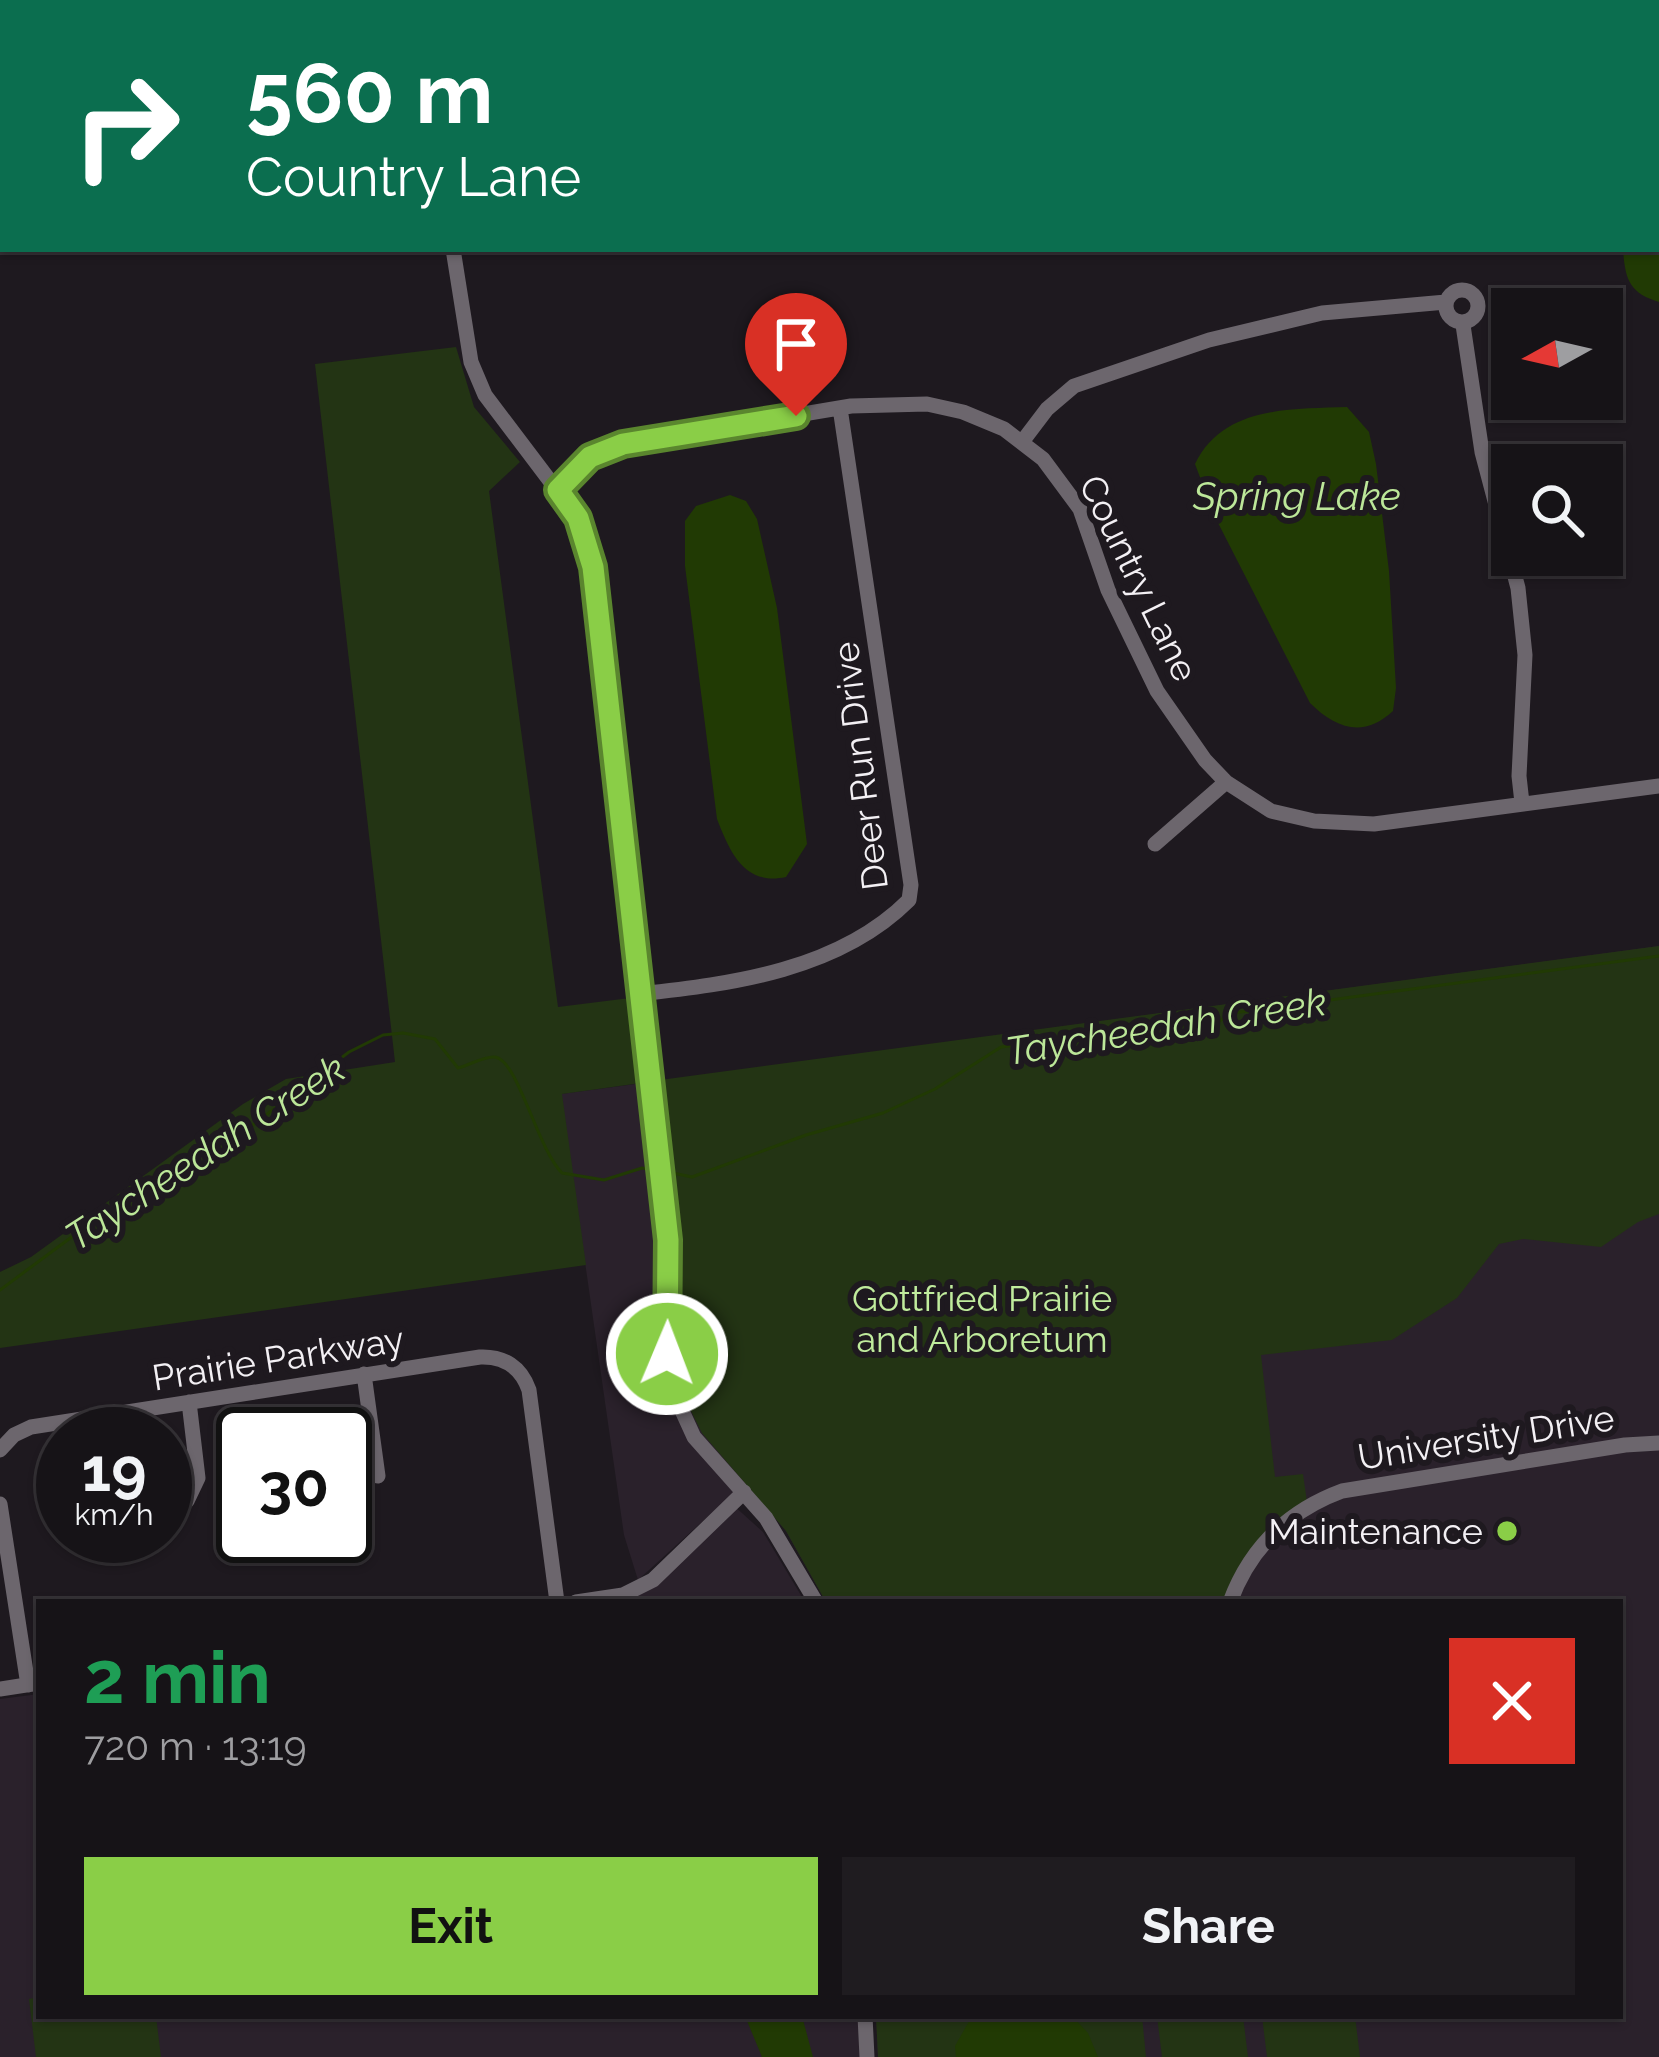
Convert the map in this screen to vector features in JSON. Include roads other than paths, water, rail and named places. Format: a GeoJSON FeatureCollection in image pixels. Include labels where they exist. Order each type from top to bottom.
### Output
{"type":"FeatureCollection","features":[{"type":"Feature","properties":{"kind":"street"},"geometry":{"type":"LineString","coordinates":[[453,252],[471,362],[484,395],[578,518],[593,567],[662,1184],[669,1274],[667,1354],[673,1391],[694,1437],[781,1539],[814,1599]]}},
{"type":"Feature","properties":{"kind":"street"},"geometry":{"type":"LineString","coordinates":[[1022,442],[1047,409],[1074,386],[1208,340],[1322,313],[1446,302],[1460,290],[1469,290],[1478,306],[1463,325]]}},
{"type":"Feature","properties":{"kind":"street"},"geometry":{"type":"LineString","coordinates":[[1446,302],[1447,313],[1463,325],[1482,452],[1518,588],[1525,655],[1522,803]]}},
{"type":"Feature","properties":{"kind":"street","name":"Country Lane"},"geometry":{"type":"LineString","coordinates":[[558,490],[590,457],[623,444],[840,408],[927,404],[963,412],[1004,429],[1043,458],[1080,509],[1108,590],[1157,691],[1205,760],[1226,782],[1271,811],[1314,821],[1374,824],[1659,786]]}},
{"type":"Feature","properties":{"kind":"street","name":"Deer Run Drive"},"geometry":{"type":"LineString","coordinates":[[639,994],[737,982],[809,960],[860,939],[909,900],[911,885],[840,408]]}},
{"type":"Feature","properties":{"kind":"street"},"geometry":{"type":"LineString","coordinates":[[1155,844],[1226,782]]}},
{"type":"Feature","properties":{"kind":"street","name":"Prairie Parkway"},"geometry":{"type":"LineString","coordinates":[[0,1450],[14,1435],[36,1426],[486,1357],[507,1362],[523,1376],[530,1395],[556,1599]]}},
{"type":"Feature","properties":{"kind":"street"},"geometry":{"type":"LineString","coordinates":[[364,1375],[378,1476]]}},
{"type":"Feature","properties":{"kind":"street"},"geometry":{"type":"LineString","coordinates":[[189,1402],[190,1407]]}},
{"type":"Feature","properties":{"kind":"street"},"geometry":{"type":"LineString","coordinates":[[192,1427],[198,1478],[192,1491]]}},
{"type":"Feature","properties":{"kind":"street","name":"University Drive"},"geometry":{"type":"LineString","coordinates":[[1231,1599],[1247,1566],[1273,1533],[1313,1503],[1342,1490],[1659,1443]]}},
{"type":"Feature","properties":{"kind":"street"},"geometry":{"type":"LineString","coordinates":[[596,1599],[646,1585],[744,1492]]}},
{"type":"Feature","properties":{"kind":"street"},"geometry":{"type":"LineString","coordinates":[[0,1504],[33,1684],[0,1689]]}},
{"type":"Feature","properties":{"kind":"street"},"geometry":{"type":"LineString","coordinates":[[866,2019],[867,2057]]}},
{"type":"Feature","properties":{"kind":"water"},"geometry":{"type":"Polygon","coordinates":[[[1623,252],[1659,252],[1659,302],[1641,294],[1625,269],[1623,252]]]}},
{"type":"Feature","properties":{"kind":"water","name":"Spring Lake"},"geometry":{"type":"Polygon","coordinates":[[[1347,407],[1369,432],[1376,464],[1396,688],[1393,711],[1361,727],[1340,724],[1310,703],[1215,517],[1195,464],[1207,445],[1240,421],[1281,411],[1347,407]]]}},
{"type":"Feature","properties":{"kind":"water"},"geometry":{"type":"Polygon","coordinates":[[[730,495],[746,501],[757,519],[777,608],[807,844],[786,877],[749,871],[733,854],[717,819],[685,566],[685,521],[696,506],[730,495]]]}},
{"type":"Feature","properties":{"kind":"water"},"geometry":{"type":"Polygon","coordinates":[[[746,2019],[803,2019],[813,2057],[762,2057],[746,2019]]]}},
{"type":"Feature","properties":{"kind":"water"},"geometry":{"type":"Polygon","coordinates":[[[970,2019],[1075,2019],[1088,2033],[1098,2057],[956,2057],[955,2046],[970,2019]]]}},
{"type":"Feature","properties":{"kind":"waterway","name":"Taycheedah Creek"},"geometry":{"type":"LineString","coordinates":[[668,1172],[692,1177],[806,1135],[883,1113],[935,1089],[1001,1047],[1174,1025],[1209,1027],[1233,1013],[1659,956]]}},
{"type":"Feature","properties":{"kind":"waterway","name":"Taycheedah Creek"},"geometry":{"type":"LineString","coordinates":[[0,1290],[73,1236],[144,1201],[200,1165],[349,1052],[383,1035],[435,1039],[458,1068],[491,1057],[503,1062],[562,1173],[604,1180],[642,1168],[652,1170]]}},
{"type":"Feature","properties":{"kind":"place","name":"Maintenance"},"geometry":{"type":"Point","coordinates":[1507,1531]}},
{"type":"Feature","properties":{"kind":"park label","name":"Gottfried Prairie and Arboretum"},"geometry":{"type":"Point","coordinates":[982,1318]}}]}
